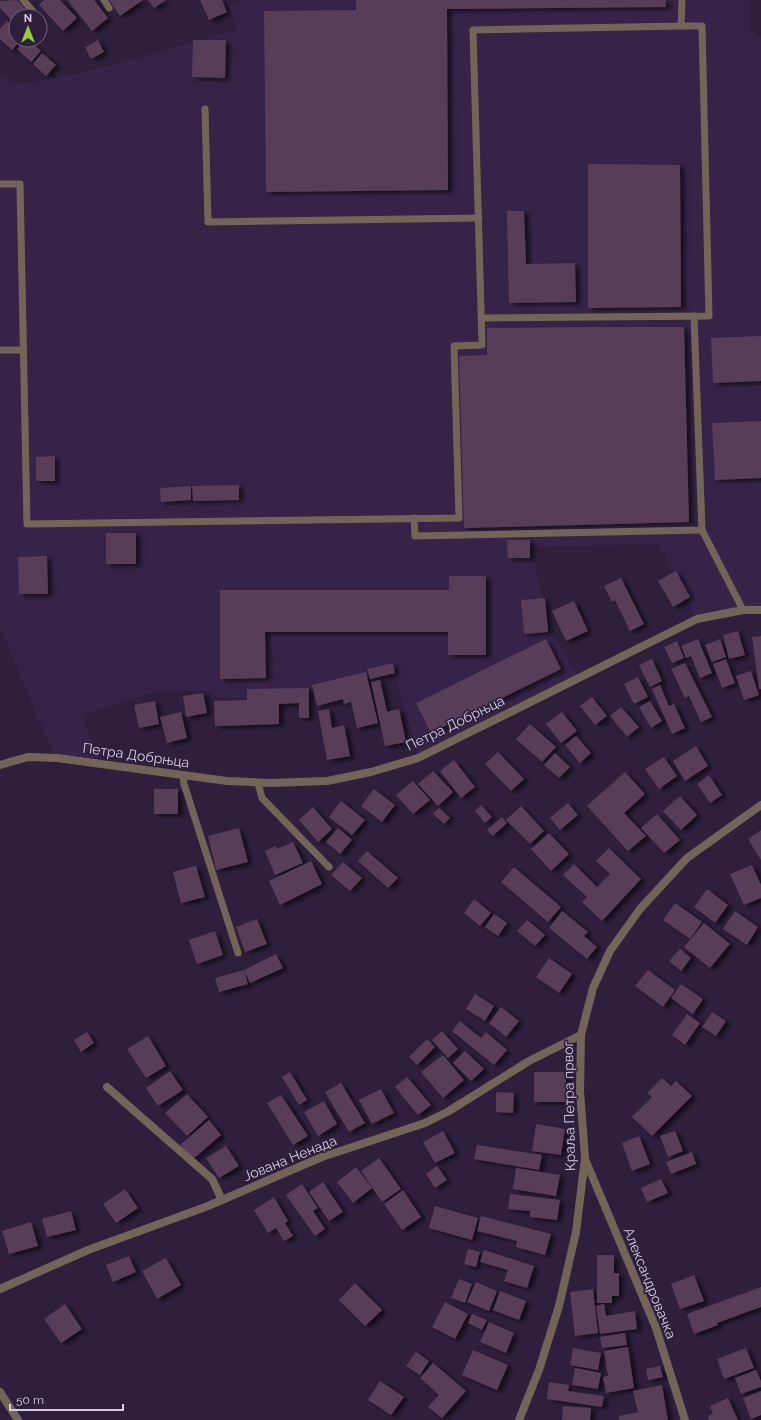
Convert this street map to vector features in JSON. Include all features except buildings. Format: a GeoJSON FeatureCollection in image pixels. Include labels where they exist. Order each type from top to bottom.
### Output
{"type":"FeatureCollection","features":[{"type":"Feature","properties":{"kind":"street","name":"Петра Добрњца"},"geometry":{"type":"LineString","coordinates":[[0,765],[28,757],[57,758],[227,781],[258,783],[327,781],[371,772],[418,758],[697,619],[743,610],[761,610]]}},
{"type":"Feature","properties":{"kind":"street","name":"Краља Петра првог"},"geometry":{"type":"LineString","coordinates":[[519,1420],[539,1370],[559,1306],[576,1232],[585,1158],[580,1091],[581,1035],[593,988],[610,951],[640,909],[687,858],[761,805]]}},
{"type":"Feature","properties":{"kind":"street","name":"Јована Ненада"},"geometry":{"type":"LineString","coordinates":[[0,1289],[88,1250],[222,1200],[322,1157],[425,1123],[449,1111],[529,1061],[581,1035]]}},
{"type":"Feature","properties":{"kind":"street"},"geometry":{"type":"LineString","coordinates":[[107,1087],[212,1179],[222,1200]]}},
{"type":"Feature","properties":{"kind":"street","name":"Александровачка"},"geometry":{"type":"LineString","coordinates":[[585,1158],[656,1328],[685,1420]]}},
{"type":"Feature","properties":{"kind":"street"},"geometry":{"type":"LineString","coordinates":[[0,1392],[18,1420]]}},
{"type":"Feature","properties":{"kind":"lane"},"geometry":{"type":"LineString","coordinates":[[23,0],[30,8]]}},
{"type":"Feature","properties":{"kind":"lane"},"geometry":{"type":"LineString","coordinates":[[104,0],[109,8]]}},
{"type":"Feature","properties":{"kind":"lane"},"geometry":{"type":"LineString","coordinates":[[681,26],[682,0]]}},
{"type":"Feature","properties":{"kind":"lane"},"geometry":{"type":"LineString","coordinates":[[0,184],[20,184],[27,524],[459,518],[454,346],[482,345],[473,30],[702,26],[709,316],[482,318]]}},
{"type":"Feature","properties":{"kind":"lane"},"geometry":{"type":"LineString","coordinates":[[205,109],[208,222],[479,218]]}},
{"type":"Feature","properties":{"kind":"lane"},"geometry":{"type":"LineString","coordinates":[[694,316],[702,530],[743,610]]}},
{"type":"Feature","properties":{"kind":"lane"},"geometry":{"type":"LineString","coordinates":[[0,350],[23,350]]}},
{"type":"Feature","properties":{"kind":"lane"},"geometry":{"type":"LineString","coordinates":[[414,518],[415,536],[702,530]]}},
{"type":"Feature","properties":{"kind":"lane"},"geometry":{"type":"LineString","coordinates":[[183,775],[186,791],[238,954]]}},
{"type":"Feature","properties":{"kind":"lane"},"geometry":{"type":"LineString","coordinates":[[258,783],[262,798],[329,867]]}},
{"type":"Feature","properties":{"kind":"shaded area"},"geometry":{"type":"Polygon","coordinates":[[[239,0],[750,0],[750,30],[761,37],[761,610],[697,619],[659,544],[531,547],[544,606],[554,638],[579,677],[418,758],[394,670],[297,693],[245,698],[218,697],[202,690],[154,692],[82,715],[100,763],[57,758],[37,716],[0,627],[0,76],[19,84],[78,74],[238,30],[227,5],[239,0]]]}}]}
